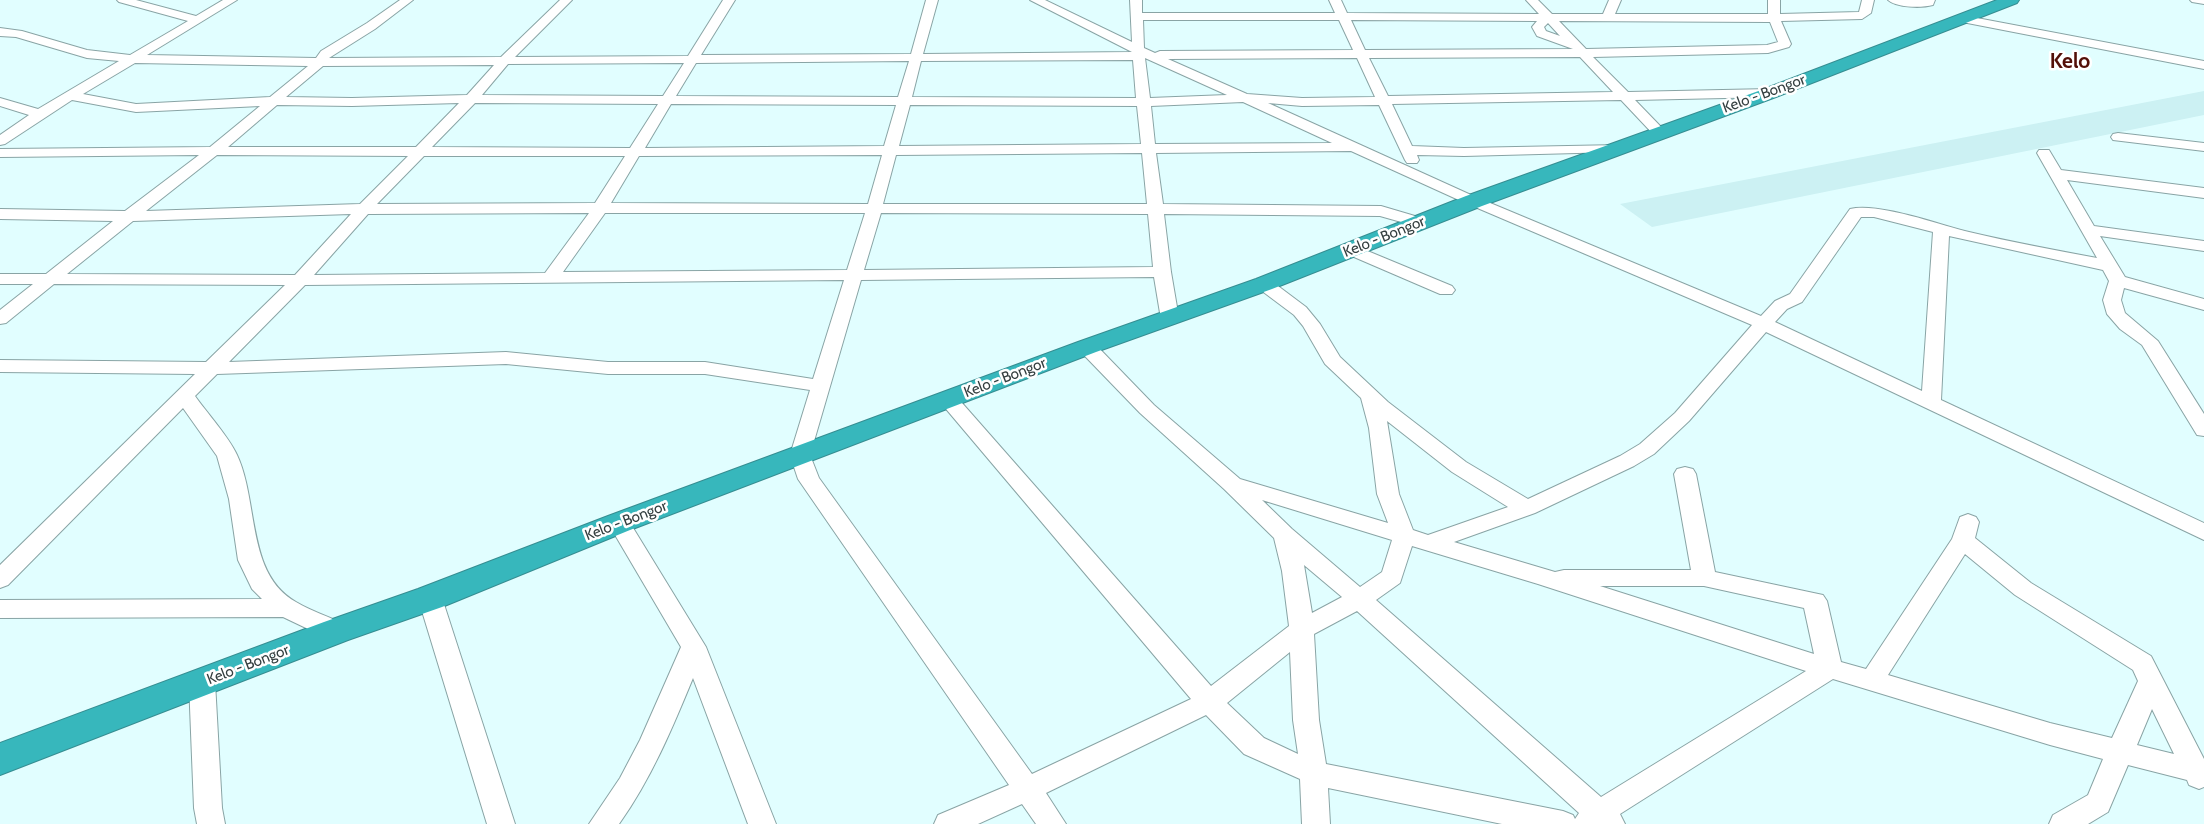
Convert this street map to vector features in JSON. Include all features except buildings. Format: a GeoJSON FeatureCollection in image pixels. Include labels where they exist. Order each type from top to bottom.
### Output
{"type":"FeatureCollection","features":[{"type":"Feature","properties":{"kind":"highway","name":"Kelo - Bongor"},"geometry":{"type":"LineString","coordinates":[[0,759],[336,631],[430,598],[619,523],[1087,347],[1264,284],[1419,222],[1615,148],[1770,93],[2011,0]]}},
{"type":"Feature","properties":{"kind":"street"},"geometry":{"type":"LineString","coordinates":[[123,0],[200,20]]}},
{"type":"Feature","properties":{"kind":"street"},"geometry":{"type":"LineString","coordinates":[[0,141],[40,114],[231,0]]}},
{"type":"Feature","properties":{"kind":"street"},"geometry":{"type":"LineString","coordinates":[[0,319],[214,151],[271,101],[320,62],[325,54],[371,26],[407,0]]}},
{"type":"Feature","properties":{"kind":"street"},"geometry":{"type":"LineString","coordinates":[[0,579],[300,280],[364,209],[471,99],[506,59],[566,0]]}},
{"type":"Feature","properties":{"kind":"street"},"geometry":{"type":"LineString","coordinates":[[550,278],[600,208],[729,0]]}},
{"type":"Feature","properties":{"kind":"street"},"geometry":{"type":"LineString","coordinates":[[932,0],[902,100],[874,210],[800,455],[809,478],[1052,824]]}},
{"type":"Feature","properties":{"kind":"street"},"geometry":{"type":"LineString","coordinates":[[1036,0],[1143,53],[1249,98],[1421,177],[1480,199],[1764,324],[1931,401],[2204,532]]}},
{"type":"Feature","properties":{"kind":"street"},"geometry":{"type":"LineString","coordinates":[[1136,0],[1143,53],[1144,101],[1162,272],[1170,319]]}},
{"type":"Feature","properties":{"kind":"street"},"geometry":{"type":"LineString","coordinates":[[1335,0],[1421,177]]}},
{"type":"Feature","properties":{"kind":"street"},"geometry":{"type":"LineString","coordinates":[[1532,0],[1659,132]]}},
{"type":"Feature","properties":{"kind":"street"},"geometry":{"type":"LineString","coordinates":[[1608,17],[1615,0]]}},
{"type":"Feature","properties":{"kind":"street"},"geometry":{"type":"LineString","coordinates":[[0,32],[18,34],[54,46],[87,54],[134,59],[320,62],[915,57],[1143,53],[1361,54],[1579,49],[1768,49],[1785,44],[1774,18],[1774,0]]}},
{"type":"Feature","properties":{"kind":"street"},"geometry":{"type":"LineString","coordinates":[[1137,16],[1774,18],[1862,15],[1865,13],[1868,0]]}},
{"type":"Feature","properties":{"kind":"street"},"geometry":{"type":"LineString","coordinates":[[1894,0],[1924,4],[1929,3],[1929,0]]}},
{"type":"Feature","properties":{"kind":"street"},"geometry":{"type":"LineString","coordinates":[[2196,0],[2204,1]]}},
{"type":"Feature","properties":{"kind":"street"},"geometry":{"type":"LineString","coordinates":[[1961,19],[2204,65]]}},
{"type":"Feature","properties":{"kind":"street"},"geometry":{"type":"LineString","coordinates":[[70,96],[136,108],[271,101],[471,99],[1196,102],[1249,98],[1302,102],[1770,93]]}},
{"type":"Feature","properties":{"kind":"street"},"geometry":{"type":"LineString","coordinates":[[0,102],[40,114]]}},
{"type":"Feature","properties":{"kind":"street"},"geometry":{"type":"LineString","coordinates":[[2118,137],[2204,147]]}},
{"type":"Feature","properties":{"kind":"street"},"geometry":{"type":"LineString","coordinates":[[0,153],[214,151],[634,152],[1355,146]]}},
{"type":"Feature","properties":{"kind":"street"},"geometry":{"type":"LineString","coordinates":[[1410,156],[1464,152],[1615,148]]}},
{"type":"Feature","properties":{"kind":"street"},"geometry":{"type":"LineString","coordinates":[[2044,153],[2113,273],[2112,300],[2116,314],[2126,325],[2149,342],[2204,430]]}},
{"type":"Feature","properties":{"kind":"street"},"geometry":{"type":"LineString","coordinates":[[1410,156],[1480,199]]}},
{"type":"Feature","properties":{"kind":"street"},"geometry":{"type":"LineString","coordinates":[[2055,174],[2204,193]]}},
{"type":"Feature","properties":{"kind":"street"},"geometry":{"type":"LineString","coordinates":[[0,214],[129,216],[364,209],[1156,209],[1381,211],[1419,222]]}},
{"type":"Feature","properties":{"kind":"street"},"geometry":{"type":"LineString","coordinates":[[1429,543],[1528,508],[1627,461],[1647,449],[1682,416],[1781,305],[1796,298],[1856,212],[1874,212],[2113,273],[2204,305]]}},
{"type":"Feature","properties":{"kind":"street"},"geometry":{"type":"LineString","coordinates":[[1931,401],[1941,229]]}},
{"type":"Feature","properties":{"kind":"street"},"geometry":{"type":"LineString","coordinates":[[2090,230],[2204,246]]}},
{"type":"Feature","properties":{"kind":"street"},"geometry":{"type":"LineString","coordinates":[[1353,250],[1446,290]]}},
{"type":"Feature","properties":{"kind":"street"},"geometry":{"type":"LineString","coordinates":[[0,279],[300,280],[1162,272]]}},
{"type":"Feature","properties":{"kind":"street"},"geometry":{"type":"LineString","coordinates":[[1264,284],[1300,311],[1311,324],[1332,360],[1370,397],[1419,438],[1459,466],[1528,508]]}},
{"type":"Feature","properties":{"kind":"street"},"geometry":{"type":"LineString","coordinates":[[1087,347],[1146,409],[1232,484],[1284,535],[1359,599],[1599,820],[1725,733],[1771,708],[1830,668]]}},
{"type":"Feature","properties":{"kind":"street"},"geometry":{"type":"LineString","coordinates":[[0,366],[211,368],[506,358],[608,368],[705,368],[820,386]]}},
{"type":"Feature","properties":{"kind":"street"},"geometry":{"type":"LineString","coordinates":[[184,395],[226,455],[240,499],[250,560],[260,582],[286,608],[336,631]]}},
{"type":"Feature","properties":{"kind":"street"},"geometry":{"type":"LineString","coordinates":[[948,824],[1028,789],[1209,702],[1302,629],[1359,599],[1392,577],[1404,536],[1388,494],[1379,428],[1370,397]]}},
{"type":"Feature","properties":{"kind":"street"},"geometry":{"type":"LineString","coordinates":[[948,399],[1209,702],[1254,746],[1314,773],[1563,824]]}},
{"type":"Feature","properties":{"kind":"street"},"geometry":{"type":"LineString","coordinates":[[1685,474],[1704,578]]}},
{"type":"Feature","properties":{"kind":"street"},"geometry":{"type":"LineString","coordinates":[[1232,484],[1546,578],[1830,668],[2050,734],[2121,752],[2201,776]]}},
{"type":"Feature","properties":{"kind":"street"},"geometry":{"type":"LineString","coordinates":[[619,523],[694,647],[762,824]]}},
{"type":"Feature","properties":{"kind":"street"},"geometry":{"type":"LineString","coordinates":[[1872,680],[1966,531],[2023,589],[2142,663],[2201,776]]}},
{"type":"Feature","properties":{"kind":"street"},"geometry":{"type":"LineString","coordinates":[[1284,535],[1294,571],[1302,629],[1306,720],[1314,773],[1316,824]]}},
{"type":"Feature","properties":{"kind":"street"},"geometry":{"type":"LineString","coordinates":[[1546,578],[1704,578],[1815,601],[1830,668]]}},
{"type":"Feature","properties":{"kind":"street"},"geometry":{"type":"LineString","coordinates":[[430,598],[501,824]]}},
{"type":"Feature","properties":{"kind":"street"},"geometry":{"type":"LineString","coordinates":[[0,609],[286,608]]}},
{"type":"Feature","properties":{"kind":"street"},"geometry":{"type":"LineString","coordinates":[[603,824],[630,786],[652,743],[694,647]]}},
{"type":"Feature","properties":{"kind":"street"},"geometry":{"type":"LineString","coordinates":[[2063,824],[2098,803],[2150,680]]}},
{"type":"Feature","properties":{"kind":"street"},"geometry":{"type":"LineString","coordinates":[[202,682],[208,808],[211,824]]}},
{"type":"Feature","properties":{"kind":"shaded area"},"geometry":{"type":"Polygon","coordinates":[[[2204,91],[2204,115],[1652,227],[1620,204],[2204,91]]]}},
{"type":"Feature","properties":{"kind":"district","name":"Kelo"},"geometry":{"type":"Point","coordinates":[2070,62]}}]}
